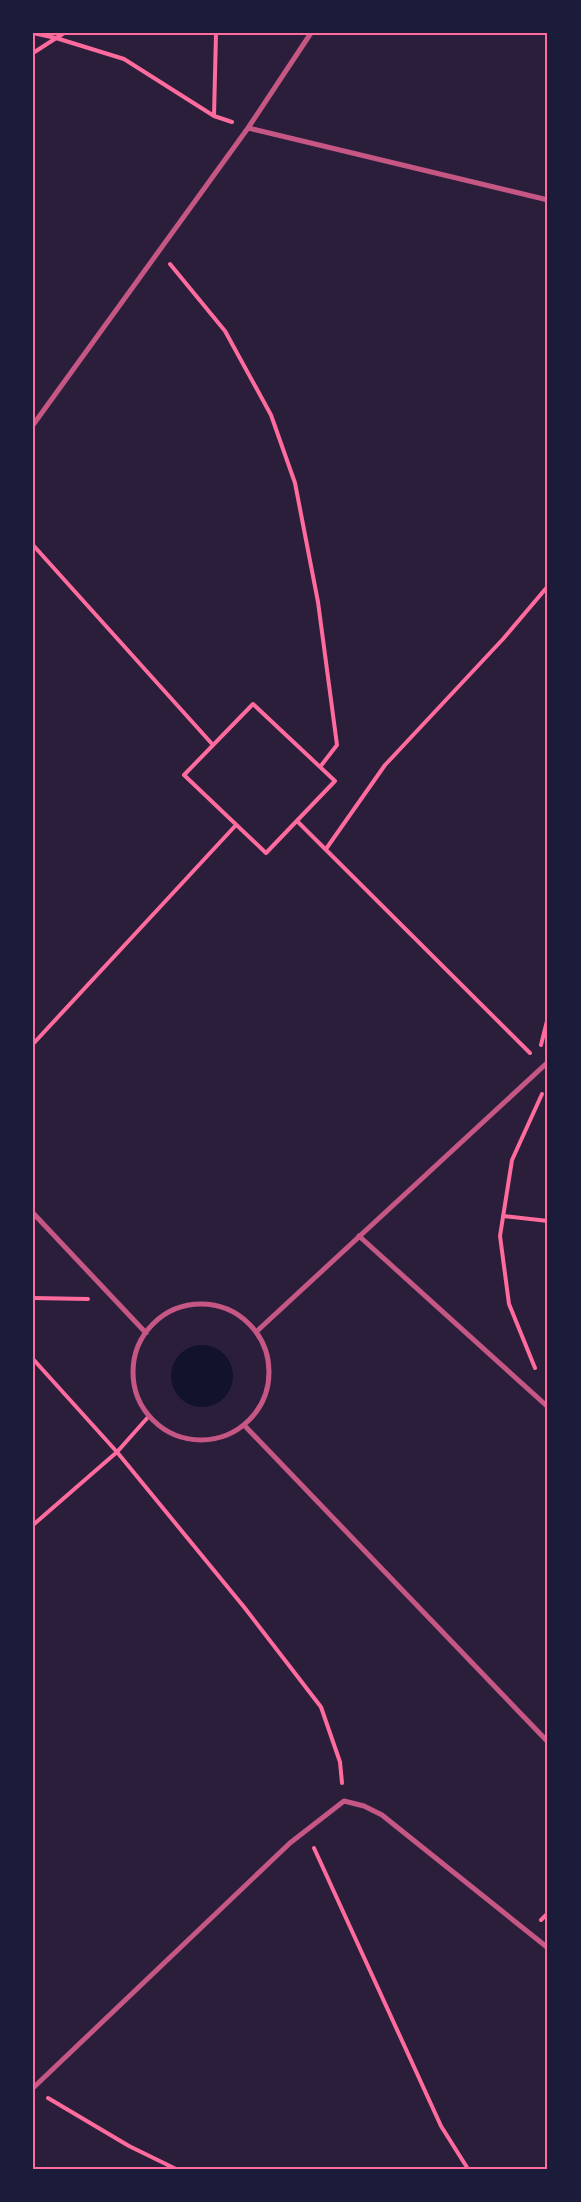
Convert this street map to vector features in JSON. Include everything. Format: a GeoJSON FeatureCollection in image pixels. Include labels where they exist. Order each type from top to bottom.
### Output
{"type":"FeatureCollection","features":[{"type":"Feature","properties":{"kind":"street"},"geometry":{"type":"LineString","coordinates":[[33,425],[248,129],[311,33]]}},
{"type":"Feature","properties":{"kind":"street"},"geometry":{"type":"LineString","coordinates":[[248,129],[548,200]]}},
{"type":"Feature","properties":{"kind":"street"},"geometry":{"type":"LineString","coordinates":[[256,1332],[546,1064]]}},
{"type":"Feature","properties":{"kind":"street"},"geometry":{"type":"LineString","coordinates":[[33,1213],[146,1333]]}},
{"type":"Feature","properties":{"kind":"street"},"geometry":{"type":"LineString","coordinates":[[359,1236],[548,1407]]}},
{"type":"Feature","properties":{"kind":"street"},"geometry":{"type":"LineString","coordinates":[[192,1305],[208,1305],[222,1308],[241,1318],[256,1332],[267,1358],[269,1373],[267,1388],[261,1403],[244,1425],[229,1434],[213,1439],[196,1440],[178,1436],[161,1427],[149,1416],[136,1392],[133,1376],[134,1361],[146,1333],[164,1316],[176,1309],[192,1305]]}},
{"type":"Feature","properties":{"kind":"street"},"geometry":{"type":"LineString","coordinates":[[244,1425],[548,1742]]}},
{"type":"Feature","properties":{"kind":"street"},"geometry":{"type":"LineString","coordinates":[[33,2088],[290,1844],[344,1801],[364,1806],[382,1815],[548,1948]]}},
{"type":"Feature","properties":{"kind":"path"},"geometry":{"type":"LineString","coordinates":[[33,33],[124,59],[214,116],[248,129]]}},
{"type":"Feature","properties":{"kind":"path"},"geometry":{"type":"LineString","coordinates":[[33,53],[64,33]]}},
{"type":"Feature","properties":{"kind":"path"},"geometry":{"type":"LineString","coordinates":[[214,116],[216,33]]}},
{"type":"Feature","properties":{"kind":"path"},"geometry":{"type":"LineString","coordinates":[[160,250],[225,331],[271,415],[295,483],[318,602],[337,745],[320,768]]}},
{"type":"Feature","properties":{"kind":"path"},"geometry":{"type":"LineString","coordinates":[[33,545],[213,745]]}},
{"type":"Feature","properties":{"kind":"path"},"geometry":{"type":"LineString","coordinates":[[326,849],[386,765],[503,639],[548,586]]}},
{"type":"Feature","properties":{"kind":"path"},"geometry":{"type":"LineString","coordinates":[[253,704],[320,768],[335,782],[266,853],[184,775],[253,704]]}},
{"type":"Feature","properties":{"kind":"path"},"geometry":{"type":"LineString","coordinates":[[297,821],[537,1059],[546,1064]]}},
{"type":"Feature","properties":{"kind":"path"},"geometry":{"type":"LineString","coordinates":[[33,1044],[236,825]]}},
{"type":"Feature","properties":{"kind":"path"},"geometry":{"type":"LineString","coordinates":[[537,1059],[548,1017]]}},
{"type":"Feature","properties":{"kind":"path"},"geometry":{"type":"LineString","coordinates":[[537,1373],[509,1304],[500,1236],[512,1160],[543,1093]]}},
{"type":"Feature","properties":{"kind":"path"},"geometry":{"type":"LineString","coordinates":[[503,1216],[548,1221]]}},
{"type":"Feature","properties":{"kind":"path"},"geometry":{"type":"LineString","coordinates":[[33,1298],[112,1299]]}},
{"type":"Feature","properties":{"kind":"path"},"geometry":{"type":"LineString","coordinates":[[33,1359],[117,1452],[244,1607],[321,1707],[340,1762],[344,1801]]}},
{"type":"Feature","properties":{"kind":"path"},"geometry":{"type":"LineString","coordinates":[[33,1525],[117,1452],[149,1416]]}},
{"type":"Feature","properties":{"kind":"path"},"geometry":{"type":"LineString","coordinates":[[307,1830],[441,2126],[468,2169]]}},
{"type":"Feature","properties":{"kind":"path"},"geometry":{"type":"LineString","coordinates":[[43,2095],[129,2146],[176,2169]]}},
{"type":"Feature","properties":{"kind":"shaded area"},"geometry":{"type":"Polygon","coordinates":[[[33,33],[548,33],[548,2169],[33,2169],[33,33]]]}},
{"type":"Feature","properties":{"kind":"shaded area"},"geometry":{"type":"Polygon","coordinates":[[[196,1345],[208,1345],[224,1354],[231,1364],[233,1376],[231,1388],[224,1398],[208,1407],[196,1407],[185,1402],[176,1393],[171,1382],[171,1370],[176,1359],[185,1350],[196,1345]]]}}]}
